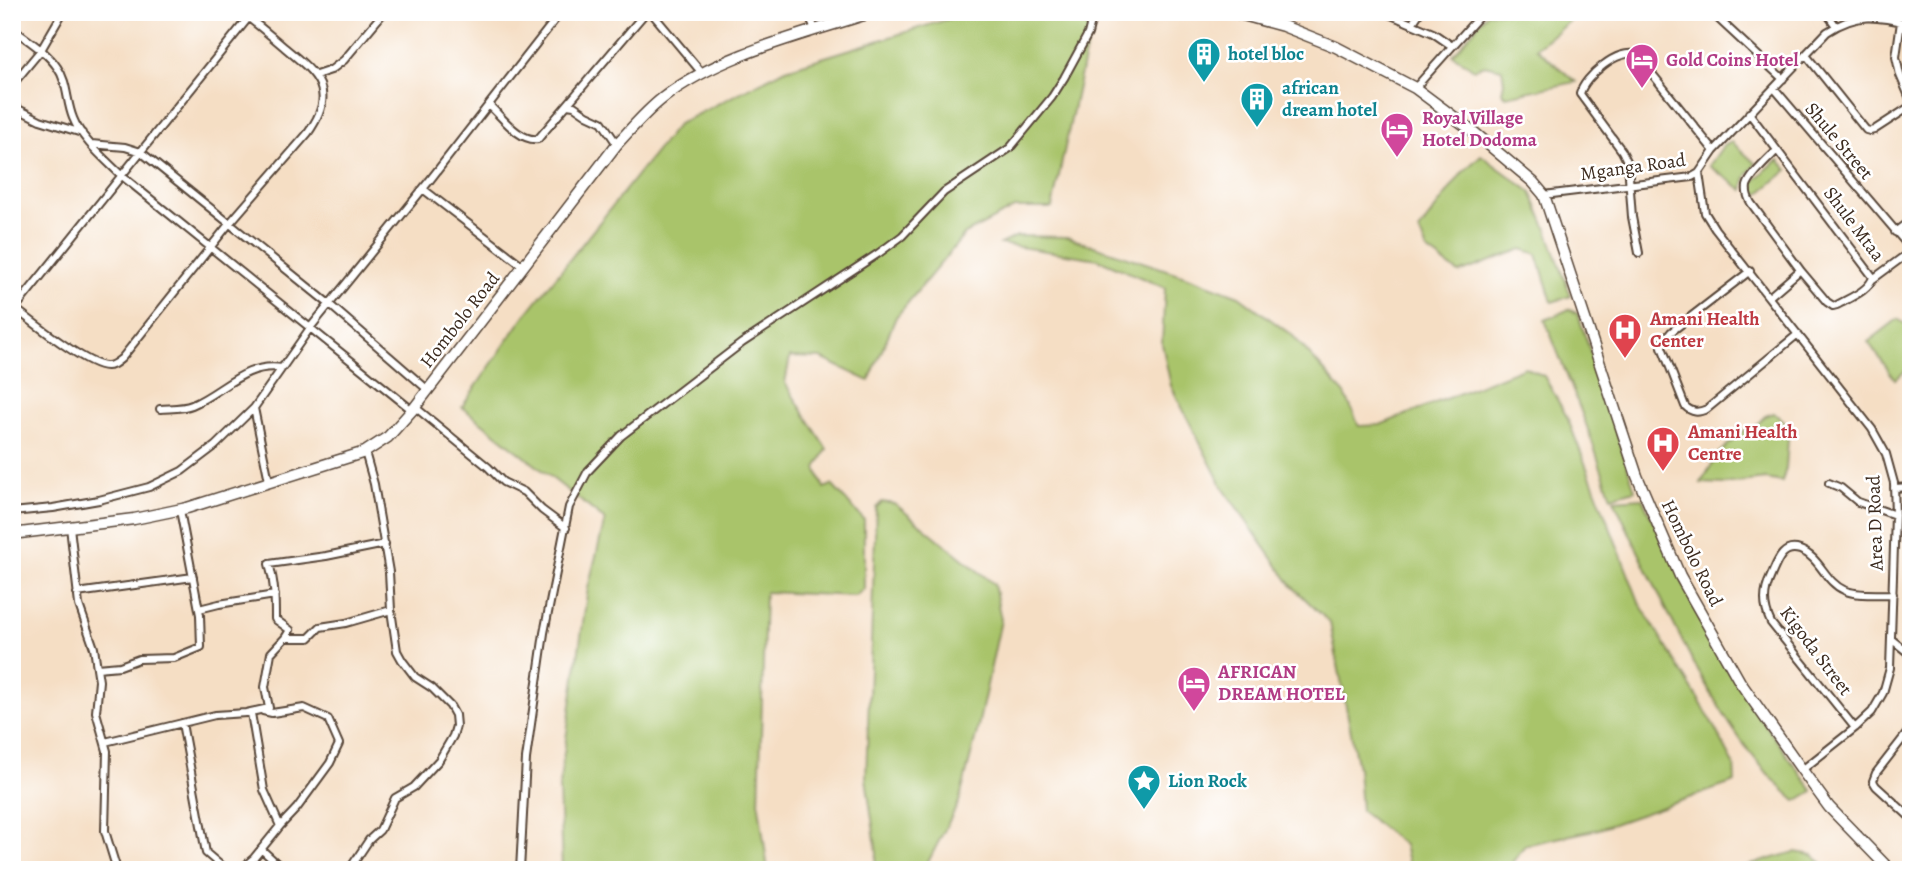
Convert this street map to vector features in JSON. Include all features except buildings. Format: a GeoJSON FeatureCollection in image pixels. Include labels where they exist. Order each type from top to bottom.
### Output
{"type":"FeatureCollection","features":[{"type":"Feature","properties":{"kind":"street"},"geometry":{"type":"LineString","coordinates":[[12,85],[41,50],[63,12]]}},
{"type":"Feature","properties":{"kind":"street"},"geometry":{"type":"LineString","coordinates":[[241,12],[251,15],[316,75],[322,93],[322,107],[316,122],[229,224],[122,358],[111,365],[93,363],[13,309],[251,15]]}},
{"type":"Feature","properties":{"kind":"street"},"geometry":{"type":"LineString","coordinates":[[316,75],[331,70],[344,60],[384,12]]}},
{"type":"Feature","properties":{"kind":"street"},"geometry":{"type":"LineString","coordinates":[[12,512],[99,500],[149,487],[183,471],[215,446],[254,408],[310,328],[561,12]]}},
{"type":"Feature","properties":{"kind":"street"},"geometry":{"type":"LineString","coordinates":[[489,105],[517,131],[529,139],[538,139],[648,12],[702,73]]}},
{"type":"Feature","properties":{"kind":"street"},"geometry":{"type":"LineString","coordinates":[[803,12],[816,31]]}},
{"type":"Feature","properties":{"kind":"street","name":"Hombolo Road"},"geometry":{"type":"LineString","coordinates":[[12,534],[134,519],[180,510],[365,452],[388,437],[414,409],[617,144],[663,98],[702,73],[746,54],[873,12]]}},
{"type":"Feature","properties":{"kind":"street"},"geometry":{"type":"LineString","coordinates":[[520,870],[526,759],[544,633],[569,507],[588,471],[621,436],[742,343],[880,253],[902,236],[944,192],[1016,143],[1064,78],[1088,34],[1091,12]]}},
{"type":"Feature","properties":{"kind":"street","name":"Hombolo Road"},"geometry":{"type":"LineString","coordinates":[[1232,12],[1283,26],[1336,47],[1415,88],[1471,129],[1533,182],[1544,195],[1637,477],[1680,576],[1740,682],[1802,770],[1829,807],[1890,870]]}},
{"type":"Feature","properties":{"kind":"street"},"geometry":{"type":"LineString","coordinates":[[1384,12],[1433,33],[1452,46]]}},
{"type":"Feature","properties":{"kind":"street"},"geometry":{"type":"LineString","coordinates":[[1412,24],[1420,12]]}},
{"type":"Feature","properties":{"kind":"street"},"geometry":{"type":"LineString","coordinates":[[1415,88],[1483,12]]}},
{"type":"Feature","properties":{"kind":"street"},"geometry":{"type":"LineString","coordinates":[[1711,12],[1783,79]]}},
{"type":"Feature","properties":{"kind":"street"},"geometry":{"type":"LineString","coordinates":[[1826,12],[1836,26]]}},
{"type":"Feature","properties":{"kind":"street","name":"Mganga Road"},"geometry":{"type":"LineString","coordinates":[[1544,195],[1692,177],[1699,173],[1714,151],[1827,32],[1859,17],[1882,17],[1911,24]]}},
{"type":"Feature","properties":{"kind":"street"},"geometry":{"type":"LineString","coordinates":[[1901,22],[1896,57],[1911,101]]}},
{"type":"Feature","properties":{"kind":"street"},"geometry":{"type":"LineString","coordinates":[[12,28],[55,64],[62,74],[73,118],[83,134],[122,176],[488,467],[503,482],[524,492],[566,528]]}},
{"type":"Feature","properties":{"kind":"street"},"geometry":{"type":"LineString","coordinates":[[1639,253],[1632,217],[1628,163],[1580,94],[1584,84],[1602,66],[1630,51],[1637,55],[1714,151]]}},
{"type":"Feature","properties":{"kind":"street"},"geometry":{"type":"LineString","coordinates":[[1806,55],[1866,130],[1874,130],[1911,106]]}},
{"type":"Feature","properties":{"kind":"street","name":"Shule Street"},"geometry":{"type":"LineString","coordinates":[[1774,88],[1911,250]]}},
{"type":"Feature","properties":{"kind":"street"},"geometry":{"type":"LineString","coordinates":[[567,105],[574,106],[602,122],[617,144]]}},
{"type":"Feature","properties":{"kind":"street"},"geometry":{"type":"LineString","coordinates":[[12,106],[40,120],[83,134]]}},
{"type":"Feature","properties":{"kind":"street","name":"Shule Mtaa"},"geometry":{"type":"LineString","coordinates":[[1749,113],[1872,274],[1873,279],[1867,287],[1833,306],[1801,271]]}},
{"type":"Feature","properties":{"kind":"street"},"geometry":{"type":"LineString","coordinates":[[92,144],[125,147],[141,152],[329,304],[428,390]]}},
{"type":"Feature","properties":{"kind":"street"},"geometry":{"type":"LineString","coordinates":[[1769,296],[1801,271],[1751,203],[1747,192],[1751,179],[1777,150]]}},
{"type":"Feature","properties":{"kind":"street","name":"Area D Road"},"geometry":{"type":"LineString","coordinates":[[1699,173],[1705,213],[1872,429],[1886,454],[1894,488],[1890,668],[1883,693],[1872,712],[1802,770]]}},
{"type":"Feature","properties":{"kind":"street"},"geometry":{"type":"LineString","coordinates":[[423,188],[523,266]]}},
{"type":"Feature","properties":{"kind":"street"},"geometry":{"type":"LineString","coordinates":[[1895,232],[1911,220]]}},
{"type":"Feature","properties":{"kind":"street"},"geometry":{"type":"LineString","coordinates":[[1873,279],[1911,250]]}},
{"type":"Feature","properties":{"kind":"street"},"geometry":{"type":"LineString","coordinates":[[1750,271],[1671,332],[1663,342],[1663,352],[1685,406],[1695,412],[1707,409],[1798,334]]}},
{"type":"Feature","properties":{"kind":"street"},"geometry":{"type":"LineString","coordinates":[[160,409],[186,407],[196,403],[234,378],[250,372],[282,368]]}},
{"type":"Feature","properties":{"kind":"street"},"geometry":{"type":"LineString","coordinates":[[254,408],[269,481]]}},
{"type":"Feature","properties":{"kind":"street"},"geometry":{"type":"LineString","coordinates":[[349,870],[369,840],[381,828],[396,799],[414,788],[439,760],[456,726],[455,715],[450,706],[432,688],[415,677],[397,650],[389,572],[374,484],[365,452]]}},
{"type":"Feature","properties":{"kind":"street"},"geometry":{"type":"LineString","coordinates":[[1829,483],[1841,488],[1858,502],[1895,516]]}},
{"type":"Feature","properties":{"kind":"street"},"geometry":{"type":"LineString","coordinates":[[1894,488],[1911,487]]}},
{"type":"Feature","properties":{"kind":"street"},"geometry":{"type":"LineString","coordinates":[[97,668],[120,666],[139,659],[174,658],[201,647],[199,609],[180,510]]}},
{"type":"Feature","properties":{"kind":"street"},"geometry":{"type":"LineString","coordinates":[[70,527],[79,605],[94,648],[97,668],[96,712],[105,742],[106,831],[117,870]]}},
{"type":"Feature","properties":{"kind":"street"},"geometry":{"type":"LineString","coordinates":[[105,742],[215,715],[267,710],[270,706],[265,687],[271,653],[290,629],[275,620],[274,579],[269,564],[384,544]]}},
{"type":"Feature","properties":{"kind":"street","name":"Kigoda Street"},"geometry":{"type":"LineString","coordinates":[[1855,728],[1771,623],[1765,609],[1764,594],[1782,554],[1788,549],[1796,548],[1814,558],[1841,590],[1893,594]]}},
{"type":"Feature","properties":{"kind":"street"},"geometry":{"type":"LineString","coordinates":[[77,593],[193,577]]}},
{"type":"Feature","properties":{"kind":"street"},"geometry":{"type":"LineString","coordinates":[[199,609],[275,594]]}},
{"type":"Feature","properties":{"kind":"street"},"geometry":{"type":"LineString","coordinates":[[285,638],[309,638],[320,627],[346,623],[391,610]]}},
{"type":"Feature","properties":{"kind":"street"},"geometry":{"type":"LineString","coordinates":[[1891,639],[1909,652]]}},
{"type":"Feature","properties":{"kind":"street"},"geometry":{"type":"LineString","coordinates":[[240,870],[297,808],[330,763],[340,744],[328,719],[304,708],[272,713],[261,711]]}},
{"type":"Feature","properties":{"kind":"street"},"geometry":{"type":"LineString","coordinates":[[251,713],[264,790],[280,826]]}},
{"type":"Feature","properties":{"kind":"street"},"geometry":{"type":"LineString","coordinates":[[182,723],[206,853],[226,870]]}},
{"type":"Feature","properties":{"kind":"street"},"geometry":{"type":"LineString","coordinates":[[1911,729],[1876,773],[1873,781],[1911,818]]}},
{"type":"Feature","properties":{"kind":"street"},"geometry":{"type":"LineString","coordinates":[[261,849],[284,870]]}},
{"type":"Feature","properties":{"kind":"green space"},"geometry":{"type":"Polygon","coordinates":[[[971,12],[1094,12],[1052,208],[1014,208],[965,234],[896,317],[869,381],[821,358],[790,357],[785,383],[827,449],[816,468],[824,488],[832,485],[864,520],[864,589],[855,596],[765,592],[759,806],[768,870],[562,870],[559,787],[588,588],[605,520],[462,407],[523,318],[678,124],[786,69],[971,12]]]}},
{"type":"Feature","properties":{"kind":"green space"},"geometry":{"type":"Polygon","coordinates":[[[1488,12],[1581,12],[1536,48],[1576,82],[1506,96],[1502,92],[1502,69],[1484,65],[1474,69],[1453,55],[1488,12]]]}},
{"type":"Feature","properties":{"kind":"green space"},"geometry":{"type":"Polygon","coordinates":[[[1732,142],[1756,164],[1744,182],[1743,190],[1709,166],[1723,146],[1732,142]]]}},
{"type":"Feature","properties":{"kind":"green space"},"geometry":{"type":"Polygon","coordinates":[[[1481,155],[1531,192],[1571,296],[1552,302],[1537,254],[1522,249],[1459,273],[1427,250],[1419,231],[1462,173],[1481,155]]]}},
{"type":"Feature","properties":{"kind":"green space"},"geometry":{"type":"Polygon","coordinates":[[[1779,160],[1788,170],[1754,198],[1753,182],[1779,160]]]}},
{"type":"Feature","properties":{"kind":"green space"},"geometry":{"type":"Polygon","coordinates":[[[1017,236],[1067,237],[1239,296],[1293,336],[1345,394],[1359,426],[1380,425],[1525,367],[1544,376],[1567,417],[1640,604],[1705,710],[1734,764],[1735,782],[1599,829],[1525,845],[1509,870],[1410,870],[1404,845],[1361,811],[1358,769],[1330,623],[1292,586],[1223,488],[1171,386],[1162,344],[1165,288],[1098,259],[1000,244],[1017,236]]]}},
{"type":"Feature","properties":{"kind":"green space"},"geometry":{"type":"Polygon","coordinates":[[[1569,309],[1578,314],[1635,490],[1611,497],[1545,320],[1569,309]]]}},
{"type":"Feature","properties":{"kind":"green space"},"geometry":{"type":"Polygon","coordinates":[[[1898,319],[1911,328],[1911,367],[1895,379],[1868,342],[1898,319]]]}},
{"type":"Feature","properties":{"kind":"green space"},"geometry":{"type":"Polygon","coordinates":[[[1774,413],[1789,426],[1786,468],[1782,482],[1766,479],[1724,484],[1701,483],[1718,454],[1742,432],[1774,413]]]}},
{"type":"Feature","properties":{"kind":"green space"},"geometry":{"type":"Polygon","coordinates":[[[1642,498],[1718,654],[1813,791],[1796,801],[1766,772],[1740,740],[1707,687],[1675,627],[1614,500],[1642,498]]]}},
{"type":"Feature","properties":{"kind":"green space"},"geometry":{"type":"Polygon","coordinates":[[[882,502],[895,504],[994,584],[1001,620],[959,802],[924,870],[874,870],[877,854],[866,778],[876,508],[882,502]]]}},
{"type":"Feature","properties":{"kind":"green space"},"geometry":{"type":"Polygon","coordinates":[[[1795,852],[1813,855],[1829,870],[1732,870],[1795,852]]]}},
{"type":"Feature","properties":{"kind":"place","name":"hotel bloc"},"geometry":{"type":"Point","coordinates":[1204,84]}},
{"type":"Feature","properties":{"kind":"place","name":"Gold Coins Hotel"},"geometry":{"type":"Point","coordinates":[1642,90]}},
{"type":"Feature","properties":{"kind":"place","name":"african dream hotel"},"geometry":{"type":"Point","coordinates":[1257,129]}},
{"type":"Feature","properties":{"kind":"place","name":"Royal Village Hotel Dodoma"},"geometry":{"type":"Point","coordinates":[1397,159]}},
{"type":"Feature","properties":{"kind":"place","name":"Amani Health Center"},"geometry":{"type":"Point","coordinates":[1625,360]}},
{"type":"Feature","properties":{"kind":"place","name":"Amani Health Centre"},"geometry":{"type":"Point","coordinates":[1663,473]}},
{"type":"Feature","properties":{"kind":"place","name":"AFRICAN DREAM HOTEL"},"geometry":{"type":"Point","coordinates":[1194,713]}},
{"type":"Feature","properties":{"kind":"place","name":"Lion Rock"},"geometry":{"type":"Point","coordinates":[1144,811]}}]}
